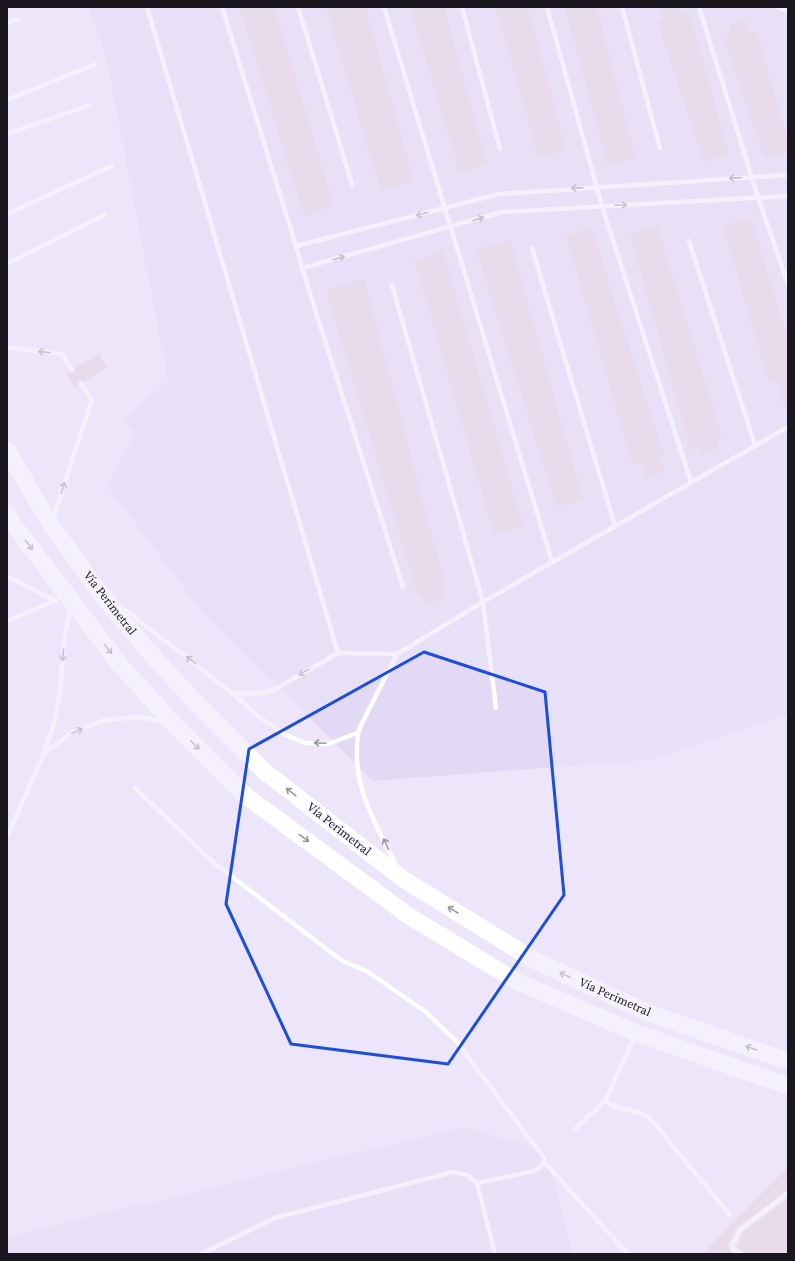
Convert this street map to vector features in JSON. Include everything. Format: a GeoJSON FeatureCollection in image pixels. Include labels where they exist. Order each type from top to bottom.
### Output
{"type":"FeatureCollection","features":[{"type":"Feature","properties":{"kind":"highway","name":"Vía Perimetral"},"geometry":{"type":"LineString","coordinates":[[7,450],[51,525],[98,590],[144,646],[193,700],[264,770],[403,879],[532,959],[646,1012],[788,1061]]}},
{"type":"Feature","properties":{"kind":"highway","name":"Vía Perimetral"},"geometry":{"type":"LineString","coordinates":[[7,513],[64,599],[121,666],[173,723],[246,796],[409,916],[516,981],[636,1033],[788,1086]]}},
{"type":"Feature","properties":{"kind":"lane"},"geometry":{"type":"LineString","coordinates":[[147,7],[338,653]]}},
{"type":"Feature","properties":{"kind":"lane"},"geometry":{"type":"LineString","coordinates":[[222,7],[302,268],[403,587]]}},
{"type":"Feature","properties":{"kind":"lane"},"geometry":{"type":"LineString","coordinates":[[298,7],[352,184]]}},
{"type":"Feature","properties":{"kind":"lane"},"geometry":{"type":"LineString","coordinates":[[384,7],[552,562]]}},
{"type":"Feature","properties":{"kind":"lane"},"geometry":{"type":"LineString","coordinates":[[462,7],[500,150]]}},
{"type":"Feature","properties":{"kind":"lane"},"geometry":{"type":"LineString","coordinates":[[547,7],[596,187],[692,482]]}},
{"type":"Feature","properties":{"kind":"lane"},"geometry":{"type":"LineString","coordinates":[[622,7],[660,148]]}},
{"type":"Feature","properties":{"kind":"lane"},"geometry":{"type":"LineString","coordinates":[[699,7],[758,197],[788,284]]}},
{"type":"Feature","properties":{"kind":"lane"},"geometry":{"type":"LineString","coordinates":[[777,7],[788,12]]}},
{"type":"Feature","properties":{"kind":"lane"},"geometry":{"type":"LineString","coordinates":[[7,23],[18,19]]}},
{"type":"Feature","properties":{"kind":"lane"},"geometry":{"type":"LineString","coordinates":[[7,100],[96,64]]}},
{"type":"Feature","properties":{"kind":"lane"},"geometry":{"type":"LineString","coordinates":[[7,134],[90,104]]}},
{"type":"Feature","properties":{"kind":"lane"},"geometry":{"type":"LineString","coordinates":[[7,214],[112,166]]}},
{"type":"Feature","properties":{"kind":"lane"},"geometry":{"type":"LineString","coordinates":[[296,246],[499,194],[788,175]]}},
{"type":"Feature","properties":{"kind":"lane"},"geometry":{"type":"LineString","coordinates":[[302,268],[502,212],[788,196]]}},
{"type":"Feature","properties":{"kind":"lane"},"geometry":{"type":"LineString","coordinates":[[7,264],[104,215]]}},
{"type":"Feature","properties":{"kind":"lane"},"geometry":{"type":"LineString","coordinates":[[690,241],[755,445]]}},
{"type":"Feature","properties":{"kind":"lane"},"geometry":{"type":"LineString","coordinates":[[532,248],[615,526]]}},
{"type":"Feature","properties":{"kind":"lane"},"geometry":{"type":"LineString","coordinates":[[392,285],[483,602],[496,708]]}},
{"type":"Feature","properties":{"kind":"lane"},"geometry":{"type":"LineString","coordinates":[[7,348],[62,354],[72,370]]}},
{"type":"Feature","properties":{"kind":"lane"},"geometry":{"type":"LineString","coordinates":[[51,525],[92,400],[81,384]]}},
{"type":"Feature","properties":{"kind":"lane"},"geometry":{"type":"LineString","coordinates":[[403,879],[364,800],[356,762],[357,734],[376,693],[397,654],[483,602],[788,427]]}},
{"type":"Feature","properties":{"kind":"lane"},"geometry":{"type":"LineString","coordinates":[[7,576],[64,599]]}},
{"type":"Feature","properties":{"kind":"lane"},"geometry":{"type":"LineString","coordinates":[[98,590],[230,692],[258,716],[284,734],[305,743],[328,744],[357,734]]}},
{"type":"Feature","properties":{"kind":"lane"},"geometry":{"type":"LineString","coordinates":[[7,621],[64,599]]}},
{"type":"Feature","properties":{"kind":"lane"},"geometry":{"type":"LineString","coordinates":[[7,837],[44,753],[54,723],[58,701],[65,634],[64,599]]}},
{"type":"Feature","properties":{"kind":"lane"},"geometry":{"type":"LineString","coordinates":[[230,692],[252,695],[274,690],[338,653],[397,654]]}},
{"type":"Feature","properties":{"kind":"lane"},"geometry":{"type":"LineString","coordinates":[[44,753],[72,732],[105,720],[139,717],[173,723]]}},
{"type":"Feature","properties":{"kind":"lane"},"geometry":{"type":"LineString","coordinates":[[135,788],[213,862],[341,960],[368,972],[426,1012],[456,1041],[525,1134],[544,1157],[544,1162],[628,1254]]}},
{"type":"Feature","properties":{"kind":"lane"},"geometry":{"type":"LineString","coordinates":[[575,1129],[606,1101],[636,1033]]}},
{"type":"Feature","properties":{"kind":"lane"},"geometry":{"type":"LineString","coordinates":[[606,1101],[611,1106],[622,1110],[639,1112],[649,1117],[730,1215]]}},
{"type":"Feature","properties":{"kind":"lane"},"geometry":{"type":"LineString","coordinates":[[477,1183],[534,1171],[544,1162]]}},
{"type":"Feature","properties":{"kind":"lane"},"geometry":{"type":"LineString","coordinates":[[201,1254],[275,1218],[453,1172],[467,1175],[477,1183],[495,1254]]}},
{"type":"Feature","properties":{"kind":"lane"},"geometry":{"type":"LineString","coordinates":[[741,1254],[733,1249],[732,1245],[740,1230],[788,1193]]}},
{"type":"Feature","properties":{"kind":"highlighted area"},"geometry":{"type":"Polygon","coordinates":[[[424,652],[545,692],[564,895],[448,1064],[291,1044],[226,904],[249,749],[424,652]]]}},
{"type":"Feature","properties":{"kind":"shaded area"},"geometry":{"type":"Polygon","coordinates":[[[89,7],[788,7],[788,714],[649,760],[373,781],[204,614],[107,486],[135,434],[124,421],[168,380],[107,60],[89,7]]]}},
{"type":"Feature","properties":{"kind":"shaded area"},"geometry":{"type":"Polygon","coordinates":[[[464,1127],[546,1151],[573,1254],[7,1254],[7,1237],[464,1127]]]}},
{"type":"Feature","properties":{"kind":"building"},"geometry":{"type":"Polygon","coordinates":[[[240,7],[274,7],[334,206],[304,216],[240,7]]]}},
{"type":"Feature","properties":{"kind":"building"},"geometry":{"type":"Polygon","coordinates":[[[326,7],[365,7],[414,181],[381,191],[326,7]]]}},
{"type":"Feature","properties":{"kind":"building"},"geometry":{"type":"Polygon","coordinates":[[[410,7],[444,7],[487,164],[460,173],[410,7]]]}},
{"type":"Feature","properties":{"kind":"building"},"geometry":{"type":"Polygon","coordinates":[[[496,7],[528,7],[566,150],[539,158],[496,7]]]}},
{"type":"Feature","properties":{"kind":"building"},"geometry":{"type":"Polygon","coordinates":[[[565,7],[597,7],[635,157],[608,166],[565,7]]]}},
{"type":"Feature","properties":{"kind":"building"},"geometry":{"type":"Polygon","coordinates":[[[660,7],[681,7],[682,14],[689,12],[729,154],[704,162],[658,22],[665,18],[660,7]]]}},
{"type":"Feature","properties":{"kind":"building"},"geometry":{"type":"Polygon","coordinates":[[[745,21],[750,34],[756,30],[788,140],[788,152],[765,158],[724,39],[731,36],[729,25],[745,21]]]}},
{"type":"Feature","properties":{"kind":"building"},"geometry":{"type":"Polygon","coordinates":[[[751,218],[788,340],[788,409],[786,410],[777,382],[769,382],[723,226],[751,218]]]}},
{"type":"Feature","properties":{"kind":"building"},"geometry":{"type":"Polygon","coordinates":[[[657,226],[722,437],[716,439],[719,448],[701,455],[698,447],[691,450],[630,234],[657,226]]]}},
{"type":"Feature","properties":{"kind":"building"},"geometry":{"type":"Polygon","coordinates":[[[591,227],[664,456],[658,457],[664,472],[645,477],[642,463],[633,465],[566,236],[591,227]]]}},
{"type":"Feature","properties":{"kind":"building"},"geometry":{"type":"Polygon","coordinates":[[[510,240],[583,500],[557,507],[476,250],[510,240]]]}},
{"type":"Feature","properties":{"kind":"building"},"geometry":{"type":"Polygon","coordinates":[[[443,251],[523,526],[494,534],[415,261],[443,251]]]}},
{"type":"Feature","properties":{"kind":"building"},"geometry":{"type":"Polygon","coordinates":[[[364,279],[445,585],[444,598],[429,604],[417,592],[326,290],[364,279]]]}},
{"type":"Feature","properties":{"kind":"building"},"geometry":{"type":"Polygon","coordinates":[[[99,354],[107,368],[84,382],[82,380],[79,381],[77,383],[78,386],[75,388],[66,374],[69,372],[74,373],[75,368],[99,354]]]}},
{"type":"Feature","properties":{"kind":"building"},"geometry":{"type":"Polygon","coordinates":[[[788,1167],[788,1189],[737,1228],[728,1245],[734,1254],[702,1254],[788,1167]]]}},
{"type":"Feature","properties":{"kind":"building"},"geometry":{"type":"Polygon","coordinates":[[[788,1198],[788,1254],[745,1254],[736,1247],[743,1232],[788,1198]]]}}]}
